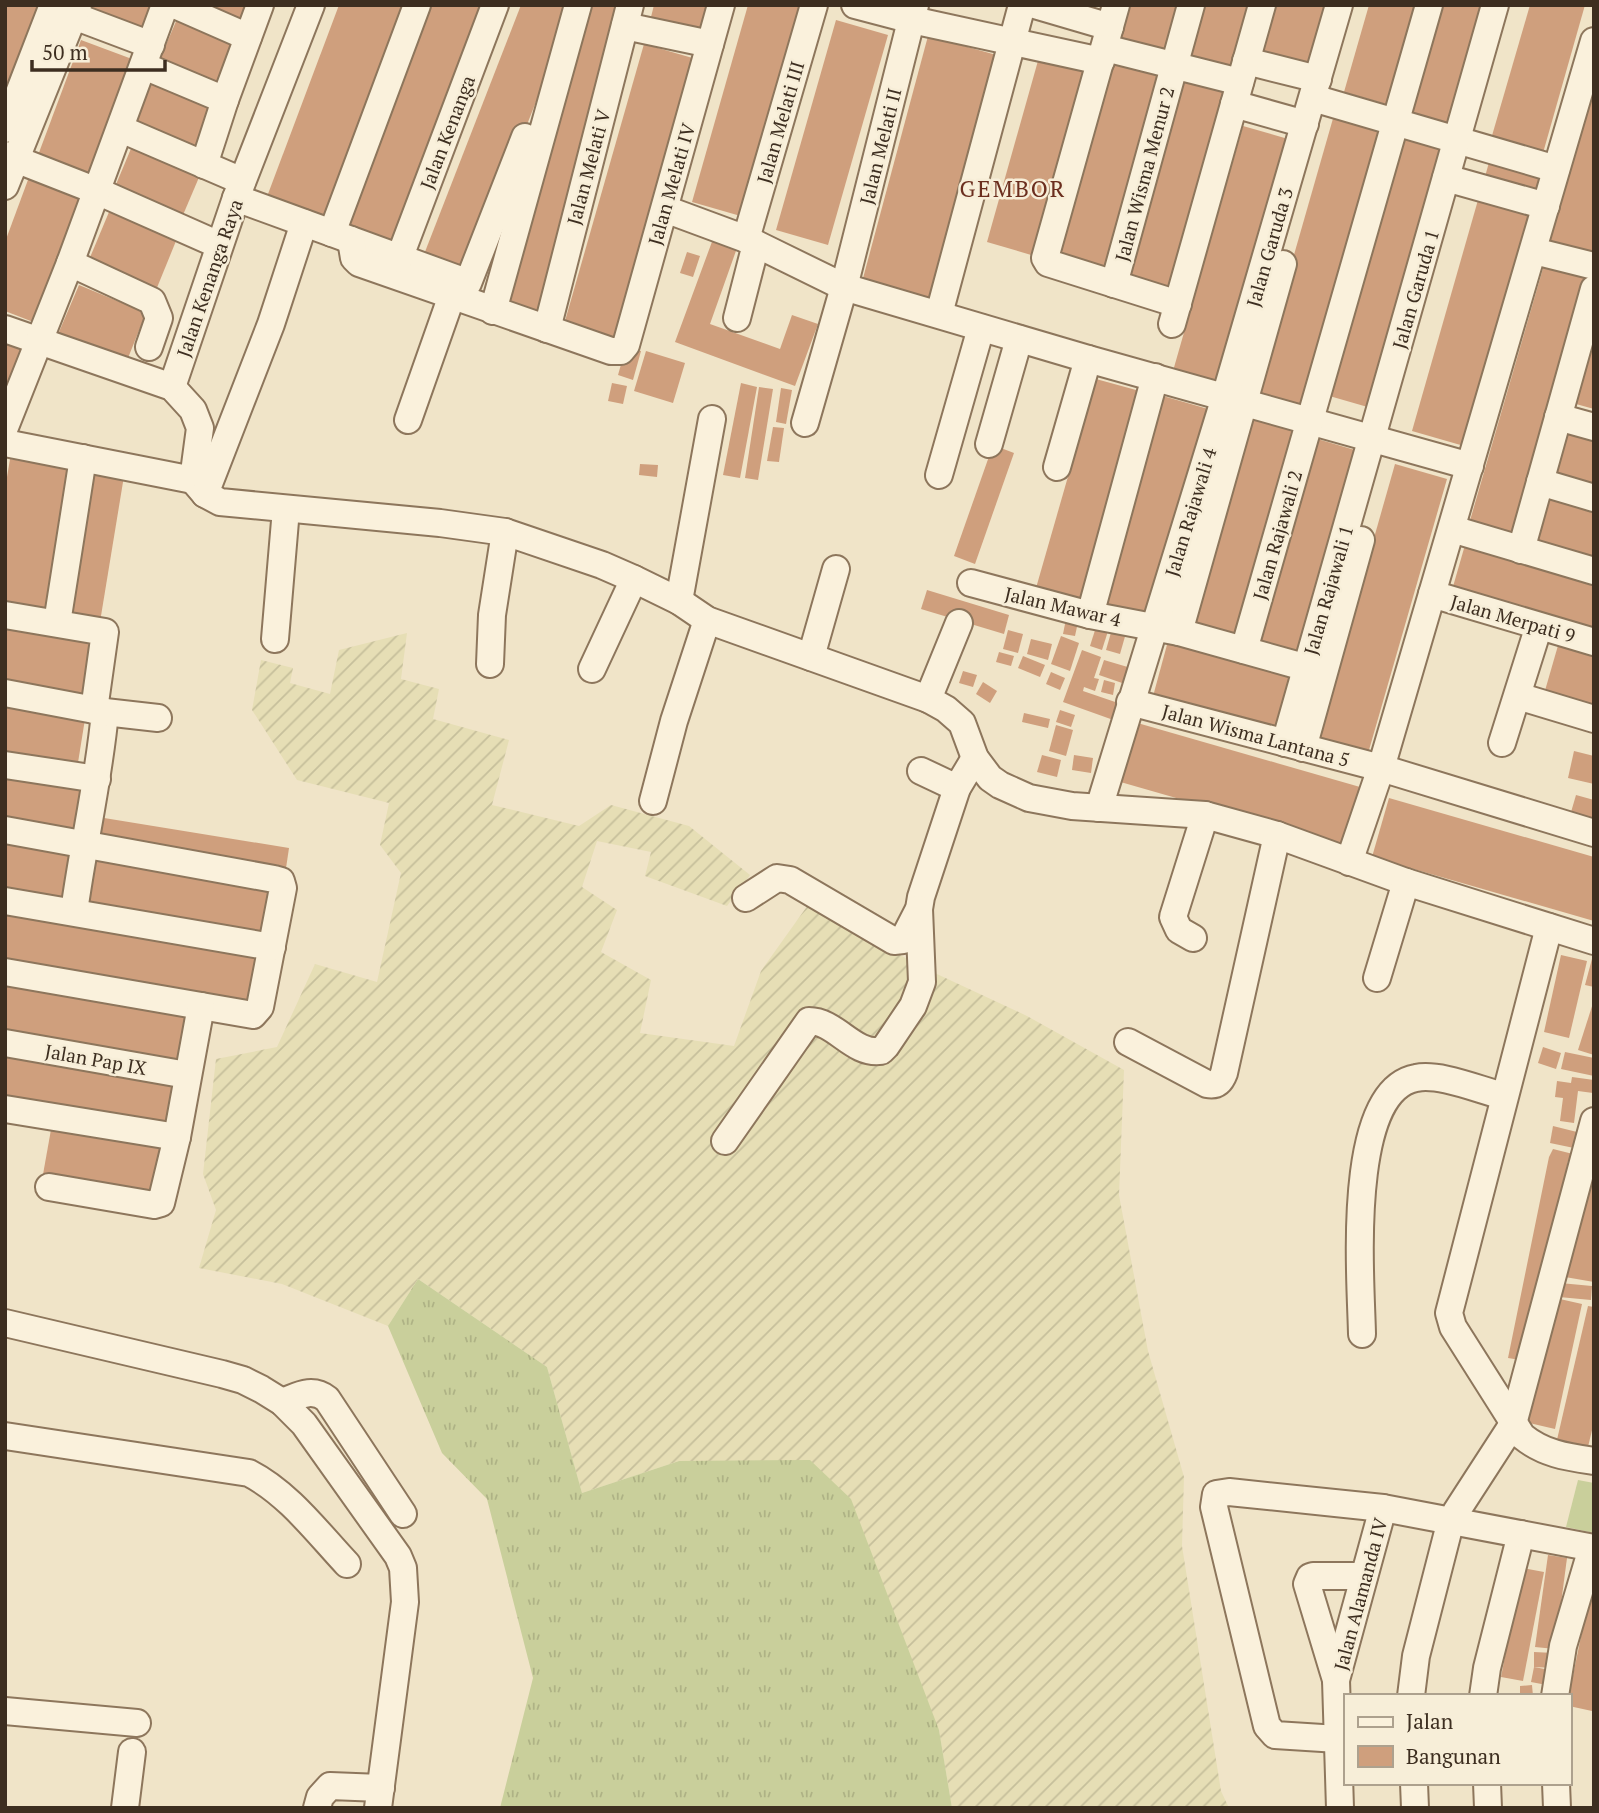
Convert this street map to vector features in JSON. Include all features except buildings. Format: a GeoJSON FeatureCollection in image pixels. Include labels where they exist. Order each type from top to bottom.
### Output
{"type":"FeatureCollection","features":[{"type":"Feature","properties":{"kind":"street"},"geometry":{"type":"LineString","coordinates":[[5,427],[121,129],[165,5]]}},
{"type":"Feature","properties":{"kind":"street"},"geometry":{"type":"LineString","coordinates":[[175,5],[248,37]]}},
{"type":"Feature","properties":{"kind":"street"},"geometry":{"type":"LineString","coordinates":[[204,164],[260,5]]}},
{"type":"Feature","properties":{"kind":"street","name":"Jalan Kenanga Raya"},"geometry":{"type":"LineString","coordinates":[[172,387],[239,189],[311,5]]}},
{"type":"Feature","properties":{"kind":"street"},"geometry":{"type":"LineString","coordinates":[[417,5],[342,237],[359,263],[459,287]]}},
{"type":"Feature","properties":{"kind":"street","name":"Jalan Kenanga"},"geometry":{"type":"LineString","coordinates":[[400,258],[495,5]]}},
{"type":"Feature","properties":{"kind":"street"},"geometry":{"type":"LineString","coordinates":[[408,420],[459,287],[577,5]]}},
{"type":"Feature","properties":{"kind":"street"},"geometry":{"type":"LineString","coordinates":[[495,302],[577,5]]}},
{"type":"Feature","properties":{"kind":"street","name":"Jalan Melati IV"},"geometry":{"type":"LineString","coordinates":[[547,328],[611,351],[621,351],[626,345],[720,5]]}},
{"type":"Feature","properties":{"kind":"street","name":"Jalan Melati III"},"geometry":{"type":"LineString","coordinates":[[737,318],[751,242],[814,5]]}},
{"type":"Feature","properties":{"kind":"street"},"geometry":{"type":"LineString","coordinates":[[855,5],[914,13],[1014,41],[1108,35]]}},
{"type":"Feature","properties":{"kind":"street"},"geometry":{"type":"LineString","coordinates":[[939,314],[1023,5]]}},
{"type":"Feature","properties":{"kind":"street"},"geometry":{"type":"LineString","coordinates":[[1035,5],[1175,64],[1240,82],[1320,93],[1395,123],[1556,169]]}},
{"type":"Feature","properties":{"kind":"street","name":"Jalan Wisma Menur 2"},"geometry":{"type":"LineString","coordinates":[[1114,284],[1191,5]]}},
{"type":"Feature","properties":{"kind":"street"},"geometry":{"type":"LineString","coordinates":[[1108,35],[1046,255],[1048,263],[1114,284],[1175,314],[1262,5]]}},
{"type":"Feature","properties":{"kind":"street"},"geometry":{"type":"LineString","coordinates":[[1320,93],[1339,5]]}},
{"type":"Feature","properties":{"kind":"street"},"geometry":{"type":"LineString","coordinates":[[1320,93],[1357,5]]}},
{"type":"Feature","properties":{"kind":"street","name":"Jalan Rajawali 2"},"geometry":{"type":"LineString","coordinates":[[1244,650],[1429,5]]}},
{"type":"Feature","properties":{"kind":"street"},"geometry":{"type":"LineString","coordinates":[[1464,143],[1495,5]]}},
{"type":"Feature","properties":{"kind":"street"},"geometry":{"type":"LineString","coordinates":[[1464,143],[1510,5]]}},
{"type":"Feature","properties":{"kind":"street"},"geometry":{"type":"LineString","coordinates":[[5,129],[69,9],[225,100]]}},
{"type":"Feature","properties":{"kind":"street","name":"Jalan Melati II"},"geometry":{"type":"LineString","coordinates":[[805,423],[844,287],[914,13]]}},
{"type":"Feature","properties":{"kind":"street"},"geometry":{"type":"LineString","coordinates":[[627,16],[710,44]]}},
{"type":"Feature","properties":{"kind":"street","name":"Jalan Melati V"},"geometry":{"type":"LineString","coordinates":[[547,328],[627,16]]}},
{"type":"Feature","properties":{"kind":"street"},"geometry":{"type":"LineString","coordinates":[[5,186],[11,157],[53,38]]}},
{"type":"Feature","properties":{"kind":"street"},"geometry":{"type":"LineString","coordinates":[[1349,862],[1381,768],[1594,41]]}},
{"type":"Feature","properties":{"kind":"street"},"geometry":{"type":"LineString","coordinates":[[1240,82],[1306,124]]}},
{"type":"Feature","properties":{"kind":"street","name":"Jalan Garuda 3"},"geometry":{"type":"LineString","coordinates":[[1234,400],[1306,124],[1320,93]]}},
{"type":"Feature","properties":{"kind":"street","name":"Jalan Garuda 3"},"geometry":{"type":"LineString","coordinates":[[1234,400],[1320,93]]}},
{"type":"Feature","properties":{"kind":"street"},"geometry":{"type":"LineString","coordinates":[[121,129],[204,164],[239,189],[304,223],[400,258],[547,328]]}},
{"type":"Feature","properties":{"kind":"street","name":"Jalan Garuda 1"},"geometry":{"type":"LineString","coordinates":[[1380,441],[1464,143]]}},
{"type":"Feature","properties":{"kind":"street"},"geometry":{"type":"LineString","coordinates":[[11,157],[97,191],[219,245]]}},
{"type":"Feature","properties":{"kind":"street"},"geometry":{"type":"LineString","coordinates":[[1453,180],[1546,206]]}},
{"type":"Feature","properties":{"kind":"street"},"geometry":{"type":"LineString","coordinates":[[665,209],[751,242],[844,287],[1018,339],[1470,466]]}},
{"type":"Feature","properties":{"kind":"street"},"geometry":{"type":"LineString","coordinates":[[199,487],[271,324],[304,223]]}},
{"type":"Feature","properties":{"kind":"street"},"geometry":{"type":"LineString","coordinates":[[1534,251],[1594,266]]}},
{"type":"Feature","properties":{"kind":"street"},"geometry":{"type":"LineString","coordinates":[[70,263],[152,301],[159,318],[149,347]]}},
{"type":"Feature","properties":{"kind":"street"},"geometry":{"type":"LineString","coordinates":[[1521,550],[1559,411],[1588,336],[1594,289]]}},
{"type":"Feature","properties":{"kind":"street"},"geometry":{"type":"LineString","coordinates":[[939,475],[981,328]]}},
{"type":"Feature","properties":{"kind":"street"},"geometry":{"type":"LineString","coordinates":[[5,329],[172,387],[193,410],[200,428],[199,487]]}},
{"type":"Feature","properties":{"kind":"street"},"geometry":{"type":"LineString","coordinates":[[989,444],[1018,339]]}},
{"type":"Feature","properties":{"kind":"street"},"geometry":{"type":"LineString","coordinates":[[1057,467],[1088,359]]}},
{"type":"Feature","properties":{"kind":"street"},"geometry":{"type":"LineString","coordinates":[[1090,615],[1155,377]]}},
{"type":"Feature","properties":{"kind":"street","name":"Jalan Rajawali 4"},"geometry":{"type":"LineString","coordinates":[[1099,808],[1130,702],[1167,629],[1234,400]]}},
{"type":"Feature","properties":{"kind":"street"},"geometry":{"type":"LineString","coordinates":[[1559,411],[1594,415]]}},
{"type":"Feature","properties":{"kind":"street"},"geometry":{"type":"LineString","coordinates":[[1559,411],[1594,427]]}},
{"type":"Feature","properties":{"kind":"street"},"geometry":{"type":"LineString","coordinates":[[679,601],[712,419]]}},
{"type":"Feature","properties":{"kind":"street","name":"Jalan Rajawali 1"},"geometry":{"type":"LineString","coordinates":[[1294,745],[1380,441]]}},
{"type":"Feature","properties":{"kind":"street"},"geometry":{"type":"LineString","coordinates":[[5,443],[83,458],[199,487],[220,502],[440,523],[505,533],[602,565],[679,601],[707,620],[929,699],[962,723],[975,758],[990,778],[1016,793],[1052,804],[1205,815],[1277,835],[1406,882],[1594,941]]}},
{"type":"Feature","properties":{"kind":"street"},"geometry":{"type":"LineString","coordinates":[[57,623],[83,458]]}},
{"type":"Feature","properties":{"kind":"street"},"geometry":{"type":"LineString","coordinates":[[1540,482],[1594,498]]}},
{"type":"Feature","properties":{"kind":"street"},"geometry":{"type":"LineString","coordinates":[[275,639],[286,509]]}},
{"type":"Feature","properties":{"kind":"street"},"geometry":{"type":"LineString","coordinates":[[1452,529],[1594,571]]}},
{"type":"Feature","properties":{"kind":"street"},"geometry":{"type":"LineString","coordinates":[[490,664],[492,615],[505,533]]}},
{"type":"Feature","properties":{"kind":"street"},"geometry":{"type":"LineString","coordinates":[[811,657],[836,569]]}},
{"type":"Feature","properties":{"kind":"street"},"geometry":{"type":"LineString","coordinates":[[592,669],[634,579]]}},
{"type":"Feature","properties":{"kind":"street","name":"Jalan Mawar 4"},"geometry":{"type":"LineString","coordinates":[[971,583],[1090,615],[1167,629],[1315,669]]}},
{"type":"Feature","properties":{"kind":"street","name":"Jalan Merpati 9"},"geometry":{"type":"LineString","coordinates":[[1432,594],[1594,642]]}},
{"type":"Feature","properties":{"kind":"street"},"geometry":{"type":"LineString","coordinates":[[5,615],[103,631],[106,635],[99,711],[97,779],[74,912]]}},
{"type":"Feature","properties":{"kind":"street"},"geometry":{"type":"LineString","coordinates":[[653,801],[674,721],[707,620]]}},
{"type":"Feature","properties":{"kind":"street"},"geometry":{"type":"LineString","coordinates":[[929,699],[959,623]]}},
{"type":"Feature","properties":{"kind":"street"},"geometry":{"type":"LineString","coordinates":[[1502,743],[1537,632]]}},
{"type":"Feature","properties":{"kind":"street"},"geometry":{"type":"LineString","coordinates":[[5,693],[99,711],[158,718]]}},
{"type":"Feature","properties":{"kind":"street"},"geometry":{"type":"LineString","coordinates":[[1518,696],[1594,719]]}},
{"type":"Feature","properties":{"kind":"street","name":"Jalan Wisma Lantana 5"},"geometry":{"type":"LineString","coordinates":[[1130,702],[1381,768],[1594,832]]}},
{"type":"Feature","properties":{"kind":"street"},"geometry":{"type":"LineString","coordinates":[[725,1141],[809,1021],[821,1023],[867,1051],[881,1051],[913,1006],[922,982],[919,909],[921,897],[957,788],[975,758]]}},
{"type":"Feature","properties":{"kind":"street"},"geometry":{"type":"LineString","coordinates":[[5,765],[97,779]]}},
{"type":"Feature","properties":{"kind":"street"},"geometry":{"type":"LineString","coordinates":[[921,771],[957,788]]}},
{"type":"Feature","properties":{"kind":"street"},"geometry":{"type":"LineString","coordinates":[[1194,938],[1179,930],[1173,917],[1205,815]]}},
{"type":"Feature","properties":{"kind":"street"},"geometry":{"type":"LineString","coordinates":[[5,830],[278,880],[283,888],[260,1007],[256,1013],[249,1015],[5,972]]}},
{"type":"Feature","properties":{"kind":"street"},"geometry":{"type":"LineString","coordinates":[[1128,1042],[1207,1084],[1220,1080],[1224,1073],[1277,835]]}},
{"type":"Feature","properties":{"kind":"street"},"geometry":{"type":"LineString","coordinates":[[746,898],[777,878],[790,880],[897,942],[906,937],[919,909]]}},
{"type":"Feature","properties":{"kind":"street"},"geometry":{"type":"LineString","coordinates":[[1377,978],[1406,882]]}},
{"type":"Feature","properties":{"kind":"street"},"geometry":{"type":"LineString","coordinates":[[5,901],[272,947]]}},
{"type":"Feature","properties":{"kind":"street"},"geometry":{"type":"LineString","coordinates":[[1549,928],[1448,1308],[1453,1327],[1522,1436],[1541,1449],[1594,1461]]}},
{"type":"Feature","properties":{"kind":"street"},"geometry":{"type":"LineString","coordinates":[[49,1187],[159,1204],[164,1198],[177,1138],[201,1006]]}},
{"type":"Feature","properties":{"kind":"street","name":"Jalan Pap IX"},"geometry":{"type":"LineString","coordinates":[[5,1043],[187,1075]]}},
{"type":"Feature","properties":{"kind":"street"},"geometry":{"type":"LineString","coordinates":[[1362,1334],[1362,1188],[1368,1144],[1379,1108],[1406,1080],[1417,1077],[1444,1080],[1504,1096]]}},
{"type":"Feature","properties":{"kind":"street"},"geometry":{"type":"LineString","coordinates":[[5,1109],[177,1138]]}},
{"type":"Feature","properties":{"kind":"street"},"geometry":{"type":"LineString","coordinates":[[1411,1694],[1416,1656],[1453,1516],[1513,1424],[1594,1121]]}},
{"type":"Feature","properties":{"kind":"street"},"geometry":{"type":"LineString","coordinates":[[5,1323],[222,1374],[243,1380],[282,1402],[304,1424],[329,1456],[398,1556],[403,1568],[405,1602],[380,1798],[330,1786],[320,1797],[317,1808]]}},
{"type":"Feature","properties":{"kind":"street"},"geometry":{"type":"LineString","coordinates":[[282,1402],[310,1392],[318,1393],[327,1399],[403,1514]]}},
{"type":"Feature","properties":{"kind":"street"},"geometry":{"type":"LineString","coordinates":[[5,1436],[249,1473],[283,1497],[347,1564]]}},
{"type":"Feature","properties":{"kind":"street"},"geometry":{"type":"LineString","coordinates":[[1338,1740],[1275,1735],[1266,1726],[1214,1500],[1216,1494],[1230,1492],[1453,1516],[1521,1534],[1593,1548],[1563,1646],[1555,1694]]}},
{"type":"Feature","properties":{"kind":"street","name":"Jalan Alamanda IV"},"geometry":{"type":"LineString","coordinates":[[1336,1680],[1384,1508]]}},
{"type":"Feature","properties":{"kind":"street"},"geometry":{"type":"LineString","coordinates":[[1483,1694],[1487,1668],[1521,1534]]}},
{"type":"Feature","properties":{"kind":"street"},"geometry":{"type":"LineString","coordinates":[[1340,1808],[1336,1680],[1307,1580],[1313,1576],[1364,1576]]}},
{"type":"Feature","properties":{"kind":"street"},"geometry":{"type":"LineString","coordinates":[[5,1711],[136,1723]]}},
{"type":"Feature","properties":{"kind":"street"},"geometry":{"type":"LineString","coordinates":[[125,1808],[132,1752]]}},
{"type":"Feature","properties":{"kind":"street"},"geometry":{"type":"LineString","coordinates":[[1413,1785],[1415,1808]]}},
{"type":"Feature","properties":{"kind":"street"},"geometry":{"type":"LineString","coordinates":[[1487,1785],[1488,1808]]}},
{"type":"Feature","properties":{"kind":"street"},"geometry":{"type":"LineString","coordinates":[[1556,1785],[1557,1808]]}},
{"type":"Feature","properties":{"kind":"shaded area"},"geometry":{"type":"Polygon","coordinates":[[[407,633],[401,679],[439,689],[433,719],[509,740],[492,805],[579,826],[611,805],[689,826],[750,875],[727,906],[645,876],[651,852],[597,841],[582,887],[617,910],[601,952],[651,980],[640,1033],[734,1046],[761,971],[808,905],[924,968],[1027,1016],[1124,1070],[1119,1195],[1148,1351],[1184,1477],[1182,1546],[1221,1791],[1229,1808],[952,1808],[939,1730],[679,1461],[582,1493],[547,1367],[418,1279],[388,1326],[282,1284],[199,1268],[216,1210],[203,1174],[216,1059],[277,1047],[315,964],[377,982],[401,873],[380,845],[389,803],[297,780],[252,710],[261,660],[293,668],[290,683],[330,694],[339,650],[407,633]]]}},
{"type":"Feature","properties":{"kind":"green space"},"geometry":{"type":"Polygon","coordinates":[[[418,1279],[547,1367],[582,1493],[679,1461],[810,1460],[851,1499],[939,1730],[952,1808],[500,1808],[533,1678],[487,1499],[442,1453],[388,1326],[418,1279]]]}},
{"type":"Feature","properties":{"kind":"green space"},"geometry":{"type":"Polygon","coordinates":[[[1578,1480],[1594,1483],[1594,1533],[1566,1527],[1578,1480]]]}},
{"type":"Feature","properties":{"kind":"district","name":"GEMBOR"},"geometry":{"type":"Point","coordinates":[1013,188]}}]}
